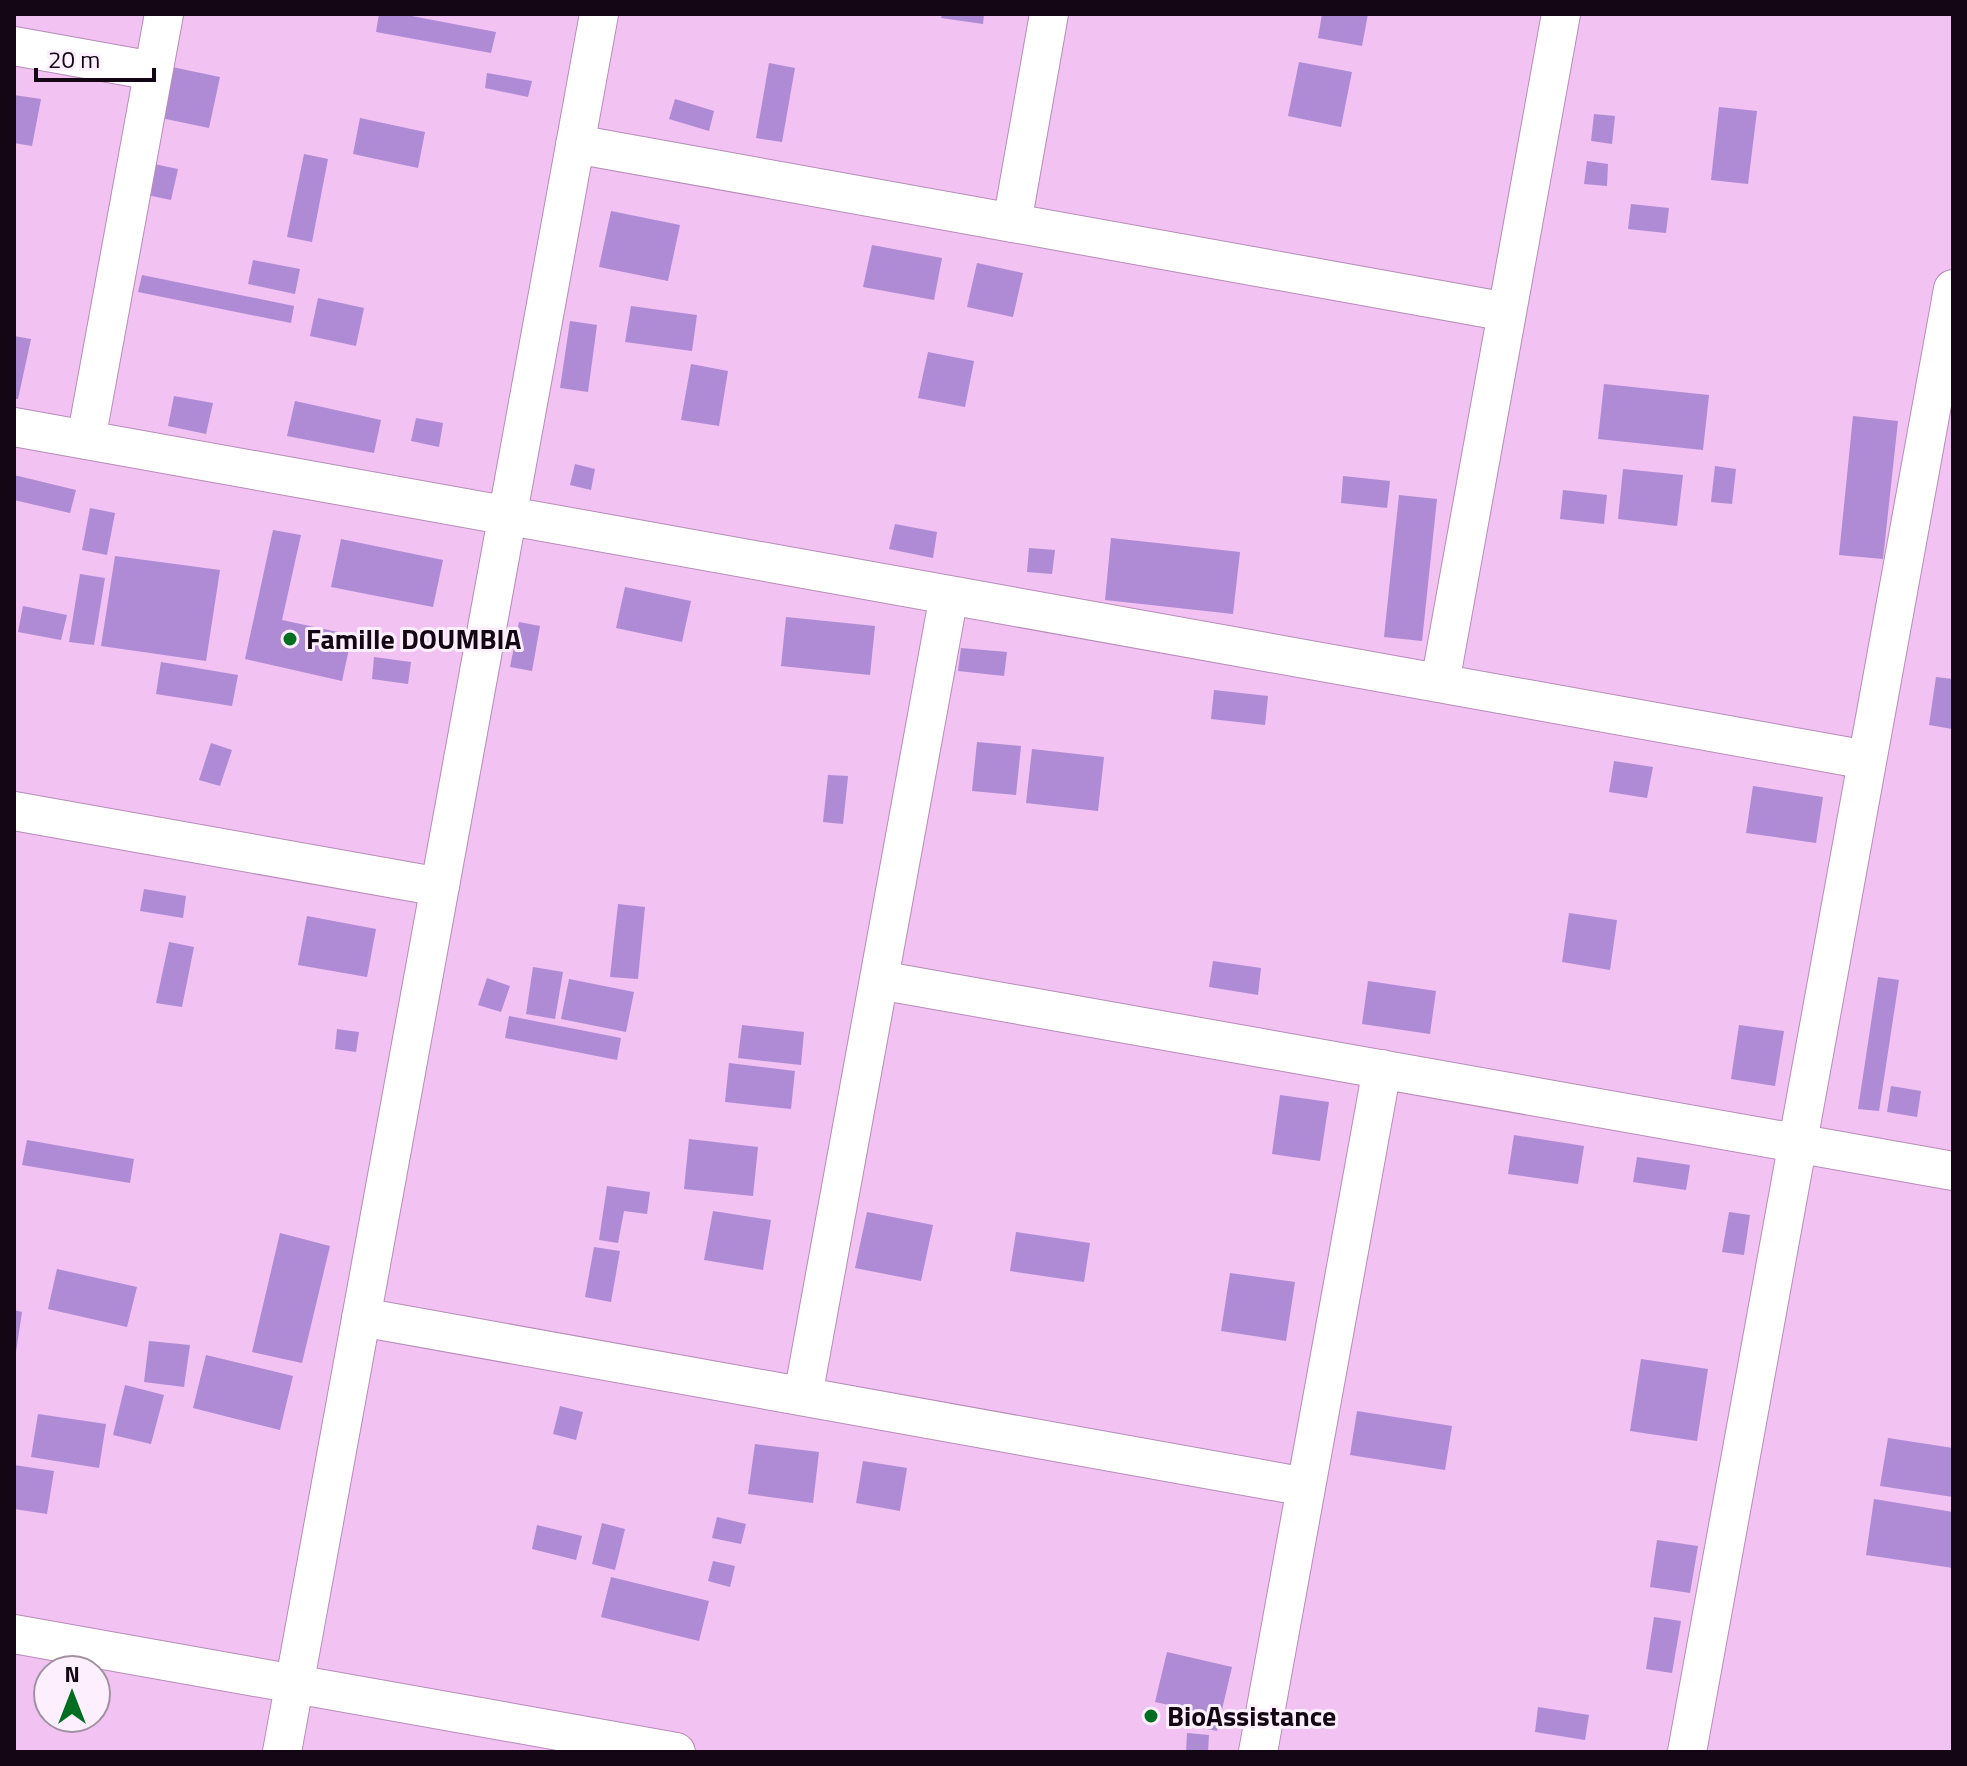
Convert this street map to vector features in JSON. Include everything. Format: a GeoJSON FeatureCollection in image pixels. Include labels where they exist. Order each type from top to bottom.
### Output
{"type":"FeatureCollection","features":[{"type":"Feature","properties":{"kind":"street"},"geometry":{"type":"LineString","coordinates":[[86,440],[164,14]]}},
{"type":"Feature","properties":{"kind":"street"},"geometry":{"type":"LineString","coordinates":[[282,1752],[599,14]]}},
{"type":"Feature","properties":{"kind":"street"},"geometry":{"type":"LineString","coordinates":[[1012,223],[1049,14]]}},
{"type":"Feature","properties":{"kind":"street"},"geometry":{"type":"LineString","coordinates":[[1440,683],[1561,14]]}},
{"type":"Feature","properties":{"kind":"street"},"geometry":{"type":"LineString","coordinates":[[14,46],[153,71]]}},
{"type":"Feature","properties":{"kind":"street"},"geometry":{"type":"LineString","coordinates":[[575,144],[1507,312]]}},
{"type":"Feature","properties":{"kind":"street"},"geometry":{"type":"LineString","coordinates":[[1687,1752],[1867,760],[1943,403],[1953,289]]}},
{"type":"Feature","properties":{"kind":"street"},"geometry":{"type":"LineString","coordinates":[[14,427],[1867,760]]}},
{"type":"Feature","properties":{"kind":"street"},"geometry":{"type":"LineString","coordinates":[[803,1396],[949,595]]}},
{"type":"Feature","properties":{"kind":"street"},"geometry":{"type":"LineString","coordinates":[[14,811],[440,887]]}},
{"type":"Feature","properties":{"kind":"street"},"geometry":{"type":"LineString","coordinates":[[879,980],[1953,1171]]}},
{"type":"Feature","properties":{"kind":"street"},"geometry":{"type":"LineString","coordinates":[[1258,1752],[1382,1069]]}},
{"type":"Feature","properties":{"kind":"street"},"geometry":{"type":"LineString","coordinates":[[361,1317],[1306,1487]]}},
{"type":"Feature","properties":{"kind":"street"},"geometry":{"type":"LineString","coordinates":[[14,1634],[676,1752]]}},
{"type":"Feature","properties":{"kind":"building"},"geometry":{"type":"Polygon","coordinates":[[[379,14],[401,14],[496,32],[491,53],[376,32],[379,14]]]}},
{"type":"Feature","properties":{"kind":"building"},"geometry":{"type":"Polygon","coordinates":[[[942,14],[984,14],[983,24],[941,18],[942,14]]]}},
{"type":"Feature","properties":{"kind":"building"},"geometry":{"type":"Polygon","coordinates":[[[1322,14],[1368,14],[1362,46],[1318,38],[1322,14]]]}},
{"type":"Feature","properties":{"kind":"building"},"geometry":{"type":"Polygon","coordinates":[[[1299,62],[1352,72],[1341,127],[1288,116],[1299,62]]]}},
{"type":"Feature","properties":{"kind":"building"},"geometry":{"type":"Polygon","coordinates":[[[769,63],[795,68],[782,142],[756,138],[769,63]]]}},
{"type":"Feature","properties":{"kind":"building"},"geometry":{"type":"Polygon","coordinates":[[[172,67],[220,77],[209,128],[161,118],[172,67]]]}},
{"type":"Feature","properties":{"kind":"building"},"geometry":{"type":"Polygon","coordinates":[[[487,73],[532,81],[528,97],[485,88],[487,73]]]}},
{"type":"Feature","properties":{"kind":"building"},"geometry":{"type":"Polygon","coordinates":[[[14,95],[41,99],[32,146],[14,143],[14,95]]]}},
{"type":"Feature","properties":{"kind":"building"},"geometry":{"type":"Polygon","coordinates":[[[675,99],[714,111],[709,131],[669,119],[675,99]]]}},
{"type":"Feature","properties":{"kind":"building"},"geometry":{"type":"Polygon","coordinates":[[[1719,107],[1757,111],[1748,184],[1711,180],[1719,107]]]}},
{"type":"Feature","properties":{"kind":"building"},"geometry":{"type":"Polygon","coordinates":[[[1594,114],[1615,116],[1612,144],[1591,141],[1594,114]]]}},
{"type":"Feature","properties":{"kind":"building"},"geometry":{"type":"Polygon","coordinates":[[[360,118],[425,132],[418,168],[353,154],[360,118]]]}},
{"type":"Feature","properties":{"kind":"building"},"geometry":{"type":"Polygon","coordinates":[[[304,154],[328,159],[312,242],[287,237],[304,154]]]}},
{"type":"Feature","properties":{"kind":"building"},"geometry":{"type":"Polygon","coordinates":[[[1587,161],[1608,164],[1607,186],[1584,184],[1587,161]]]}},
{"type":"Feature","properties":{"kind":"building"},"geometry":{"type":"Polygon","coordinates":[[[154,164],[178,169],[171,200],[147,195],[154,164]]]}},
{"type":"Feature","properties":{"kind":"building"},"geometry":{"type":"Polygon","coordinates":[[[1631,204],[1669,208],[1666,233],[1628,229],[1631,204]]]}},
{"type":"Feature","properties":{"kind":"building"},"geometry":{"type":"Polygon","coordinates":[[[611,211],[680,225],[668,281],[599,267],[611,211]]]}},
{"type":"Feature","properties":{"kind":"building"},"geometry":{"type":"Polygon","coordinates":[[[872,245],[942,258],[934,300],[863,287],[872,245]]]}},
{"type":"Feature","properties":{"kind":"building"},"geometry":{"type":"Polygon","coordinates":[[[253,260],[300,269],[295,294],[248,284],[253,260]]]}},
{"type":"Feature","properties":{"kind":"building"},"geometry":{"type":"Polygon","coordinates":[[[977,263],[1023,273],[1013,317],[967,307],[977,263]]]}},
{"type":"Feature","properties":{"kind":"building"},"geometry":{"type":"Polygon","coordinates":[[[142,275],[294,306],[291,323],[138,292],[142,275]]]}},
{"type":"Feature","properties":{"kind":"building"},"geometry":{"type":"Polygon","coordinates":[[[318,298],[364,308],[356,346],[310,336],[318,298]]]}},
{"type":"Feature","properties":{"kind":"building"},"geometry":{"type":"Polygon","coordinates":[[[631,306],[697,315],[692,351],[625,342],[631,306]]]}},
{"type":"Feature","properties":{"kind":"building"},"geometry":{"type":"Polygon","coordinates":[[[570,321],[597,325],[588,392],[560,388],[570,321]]]}},
{"type":"Feature","properties":{"kind":"building"},"geometry":{"type":"Polygon","coordinates":[[[14,336],[31,339],[18,399],[14,399],[14,336]]]}},
{"type":"Feature","properties":{"kind":"building"},"geometry":{"type":"Polygon","coordinates":[[[928,352],[974,361],[965,407],[918,398],[928,352]]]}},
{"type":"Feature","properties":{"kind":"building"},"geometry":{"type":"Polygon","coordinates":[[[691,364],[728,371],[719,426],[681,420],[691,364]]]}},
{"type":"Feature","properties":{"kind":"building"},"geometry":{"type":"Polygon","coordinates":[[[1604,384],[1709,395],[1703,450],[1598,439],[1604,384]]]}},
{"type":"Feature","properties":{"kind":"building"},"geometry":{"type":"Polygon","coordinates":[[[174,396],[213,403],[206,434],[168,426],[174,396]]]}},
{"type":"Feature","properties":{"kind":"building"},"geometry":{"type":"Polygon","coordinates":[[[295,401],[381,420],[374,453],[287,436],[295,401]]]}},
{"type":"Feature","properties":{"kind":"building"},"geometry":{"type":"Polygon","coordinates":[[[1853,416],[1898,421],[1883,559],[1839,555],[1853,416]]]}},
{"type":"Feature","properties":{"kind":"building"},"geometry":{"type":"Polygon","coordinates":[[[416,418],[443,423],[439,447],[411,441],[416,418]]]}},
{"type":"Feature","properties":{"kind":"building"},"geometry":{"type":"Polygon","coordinates":[[[575,464],[595,469],[591,490],[570,485],[575,464]]]}},
{"type":"Feature","properties":{"kind":"building"},"geometry":{"type":"Polygon","coordinates":[[[1715,466],[1736,469],[1732,504],[1711,502],[1715,466]]]}},
{"type":"Feature","properties":{"kind":"building"},"geometry":{"type":"Polygon","coordinates":[[[1623,469],[1683,475],[1677,526],[1618,519],[1623,469]]]}},
{"type":"Feature","properties":{"kind":"building"},"geometry":{"type":"Polygon","coordinates":[[[14,475],[76,490],[70,513],[14,500],[14,475]]]}},
{"type":"Feature","properties":{"kind":"building"},"geometry":{"type":"Polygon","coordinates":[[[1343,476],[1390,481],[1387,508],[1341,503],[1343,476]]]}},
{"type":"Feature","properties":{"kind":"building"},"geometry":{"type":"Polygon","coordinates":[[[1563,490],[1607,495],[1604,524],[1560,519],[1563,490]]]}},
{"type":"Feature","properties":{"kind":"building"},"geometry":{"type":"Polygon","coordinates":[[[1399,495],[1437,499],[1422,641],[1384,637],[1399,495]]]}},
{"type":"Feature","properties":{"kind":"building"},"geometry":{"type":"Polygon","coordinates":[[[90,508],[115,513],[107,555],[82,550],[90,508]]]}},
{"type":"Feature","properties":{"kind":"building"},"geometry":{"type":"Polygon","coordinates":[[[895,524],[937,532],[933,558],[889,549],[895,524]]]}},
{"type":"Feature","properties":{"kind":"building"},"geometry":{"type":"Polygon","coordinates":[[[273,530],[301,535],[282,620],[352,635],[342,681],[245,659],[273,530]]]}},
{"type":"Feature","properties":{"kind":"building"},"geometry":{"type":"Polygon","coordinates":[[[1111,538],[1240,552],[1233,614],[1105,600],[1111,538]]]}},
{"type":"Feature","properties":{"kind":"building"},"geometry":{"type":"Polygon","coordinates":[[[341,539],[443,560],[433,607],[331,587],[341,539]]]}},
{"type":"Feature","properties":{"kind":"building"},"geometry":{"type":"Polygon","coordinates":[[[1029,548],[1055,550],[1052,574],[1027,572],[1029,548]]]}},
{"type":"Feature","properties":{"kind":"building"},"geometry":{"type":"Polygon","coordinates":[[[115,556],[220,570],[206,661],[101,646],[115,556]]]}},
{"type":"Feature","properties":{"kind":"building"},"geometry":{"type":"Polygon","coordinates":[[[80,574],[105,578],[94,645],[69,642],[80,574]]]}},
{"type":"Feature","properties":{"kind":"building"},"geometry":{"type":"Polygon","coordinates":[[[625,587],[691,601],[682,642],[616,628],[625,587]]]}},
{"type":"Feature","properties":{"kind":"building"},"geometry":{"type":"Polygon","coordinates":[[[23,606],[67,615],[61,640],[18,632],[23,606]]]}},
{"type":"Feature","properties":{"kind":"building"},"geometry":{"type":"Polygon","coordinates":[[[786,617],[875,626],[870,675],[781,666],[786,617]]]}},
{"type":"Feature","properties":{"kind":"building"},"geometry":{"type":"Polygon","coordinates":[[[519,622],[540,626],[532,671],[510,667],[519,622]]]}},
{"type":"Feature","properties":{"kind":"building"},"geometry":{"type":"Polygon","coordinates":[[[961,648],[1007,652],[1004,676],[958,671],[961,648]]]}},
{"type":"Feature","properties":{"kind":"building"},"geometry":{"type":"Polygon","coordinates":[[[374,657],[411,662],[408,684],[372,679],[374,657]]]}},
{"type":"Feature","properties":{"kind":"building"},"geometry":{"type":"Polygon","coordinates":[[[161,662],[238,675],[232,706],[156,694],[161,662]]]}},
{"type":"Feature","properties":{"kind":"building"},"geometry":{"type":"Polygon","coordinates":[[[1936,677],[1953,679],[1952,729],[1929,725],[1936,677]]]}},
{"type":"Feature","properties":{"kind":"building"},"geometry":{"type":"Polygon","coordinates":[[[1214,690],[1268,696],[1265,725],[1211,719],[1214,690]]]}},
{"type":"Feature","properties":{"kind":"building"},"geometry":{"type":"Polygon","coordinates":[[[977,742],[1021,746],[1016,795],[972,791],[977,742]]]}},
{"type":"Feature","properties":{"kind":"building"},"geometry":{"type":"Polygon","coordinates":[[[211,743],[232,750],[220,786],[199,780],[211,743]]]}},
{"type":"Feature","properties":{"kind":"building"},"geometry":{"type":"Polygon","coordinates":[[[1032,749],[1104,757],[1098,811],[1026,803],[1032,749]]]}},
{"type":"Feature","properties":{"kind":"building"},"geometry":{"type":"Polygon","coordinates":[[[1614,761],[1653,767],[1647,798],[1609,792],[1614,761]]]}},
{"type":"Feature","properties":{"kind":"building"},"geometry":{"type":"Polygon","coordinates":[[[828,775],[848,776],[843,824],[823,822],[828,775]]]}},
{"type":"Feature","properties":{"kind":"building"},"geometry":{"type":"Polygon","coordinates":[[[1753,786],[1823,797],[1816,843],[1746,833],[1753,786]]]}},
{"type":"Feature","properties":{"kind":"building"},"geometry":{"type":"Polygon","coordinates":[[[144,889],[186,896],[183,918],[140,911],[144,889]]]}},
{"type":"Feature","properties":{"kind":"building"},"geometry":{"type":"Polygon","coordinates":[[[618,904],[645,907],[638,979],[610,977],[618,904]]]}},
{"type":"Feature","properties":{"kind":"building"},"geometry":{"type":"Polygon","coordinates":[[[1569,913],[1617,920],[1610,970],[1562,962],[1569,913]]]}},
{"type":"Feature","properties":{"kind":"building"},"geometry":{"type":"Polygon","coordinates":[[[307,916],[376,929],[367,977],[298,965],[307,916]]]}},
{"type":"Feature","properties":{"kind":"building"},"geometry":{"type":"Polygon","coordinates":[[[169,942],[194,947],[182,1007],[156,1003],[169,942]]]}},
{"type":"Feature","properties":{"kind":"building"},"geometry":{"type":"Polygon","coordinates":[[[1213,961],[1261,968],[1258,995],[1209,987],[1213,961]]]}},
{"type":"Feature","properties":{"kind":"building"},"geometry":{"type":"Polygon","coordinates":[[[533,967],[563,972],[555,1019],[526,1014],[533,967]]]}},
{"type":"Feature","properties":{"kind":"building"},"geometry":{"type":"Polygon","coordinates":[[[1878,977],[1899,980],[1879,1111],[1858,1109],[1878,977]]]}},
{"type":"Feature","properties":{"kind":"building"},"geometry":{"type":"Polygon","coordinates":[[[487,978],[510,986],[501,1012],[478,1005],[487,978]]]}},
{"type":"Feature","properties":{"kind":"building"},"geometry":{"type":"Polygon","coordinates":[[[569,979],[634,992],[626,1032],[561,1019],[569,979]]]}},
{"type":"Feature","properties":{"kind":"building"},"geometry":{"type":"Polygon","coordinates":[[[1368,981],[1436,991],[1430,1034],[1362,1024],[1368,981]]]}},
{"type":"Feature","properties":{"kind":"building"},"geometry":{"type":"Polygon","coordinates":[[[509,1016],[621,1038],[617,1060],[505,1038],[509,1016]]]}},
{"type":"Feature","properties":{"kind":"building"},"geometry":{"type":"Polygon","coordinates":[[[742,1025],[804,1032],[801,1065],[738,1058],[742,1025]]]}},
{"type":"Feature","properties":{"kind":"building"},"geometry":{"type":"Polygon","coordinates":[[[1739,1025],[1784,1031],[1775,1086],[1731,1079],[1739,1025]]]}},
{"type":"Feature","properties":{"kind":"building"},"geometry":{"type":"Polygon","coordinates":[[[337,1029],[359,1032],[356,1052],[335,1049],[337,1029]]]}},
{"type":"Feature","properties":{"kind":"building"},"geometry":{"type":"Polygon","coordinates":[[[729,1063],[795,1071],[791,1109],[725,1102],[729,1063]]]}},
{"type":"Feature","properties":{"kind":"building"},"geometry":{"type":"Polygon","coordinates":[[[1891,1086],[1921,1091],[1917,1117],[1887,1112],[1891,1086]]]}},
{"type":"Feature","properties":{"kind":"building"},"geometry":{"type":"Polygon","coordinates":[[[1280,1095],[1329,1102],[1320,1161],[1272,1154],[1280,1095]]]}},
{"type":"Feature","properties":{"kind":"building"},"geometry":{"type":"Polygon","coordinates":[[[1514,1135],[1584,1146],[1578,1184],[1508,1174],[1514,1135]]]}},
{"type":"Feature","properties":{"kind":"building"},"geometry":{"type":"Polygon","coordinates":[[[689,1139],[758,1147],[753,1196],[684,1189],[689,1139]]]}},
{"type":"Feature","properties":{"kind":"building"},"geometry":{"type":"Polygon","coordinates":[[[27,1140],[134,1159],[130,1183],[22,1165],[27,1140]]]}},
{"type":"Feature","properties":{"kind":"building"},"geometry":{"type":"Polygon","coordinates":[[[1637,1157],[1690,1165],[1686,1190],[1633,1182],[1637,1157]]]}},
{"type":"Feature","properties":{"kind":"building"},"geometry":{"type":"Polygon","coordinates":[[[607,1186],[650,1192],[647,1214],[624,1211],[618,1243],[599,1240],[607,1186]]]}},
{"type":"Feature","properties":{"kind":"building"},"geometry":{"type":"Polygon","coordinates":[[[713,1211],[771,1220],[763,1270],[704,1260],[713,1211]]]}},
{"type":"Feature","properties":{"kind":"building"},"geometry":{"type":"Polygon","coordinates":[[[867,1212],[933,1225],[921,1281],[855,1268],[867,1212]]]}},
{"type":"Feature","properties":{"kind":"building"},"geometry":{"type":"Polygon","coordinates":[[[1729,1212],[1750,1215],[1744,1255],[1722,1252],[1729,1212]]]}},
{"type":"Feature","properties":{"kind":"building"},"geometry":{"type":"Polygon","coordinates":[[[1016,1232],[1090,1243],[1084,1282],[1010,1271],[1016,1232]]]}},
{"type":"Feature","properties":{"kind":"building"},"geometry":{"type":"Polygon","coordinates":[[[280,1233],[330,1246],[302,1363],[252,1352],[280,1233]]]}},
{"type":"Feature","properties":{"kind":"building"},"geometry":{"type":"Polygon","coordinates":[[[594,1247],[620,1251],[611,1302],[585,1297],[594,1247]]]}},
{"type":"Feature","properties":{"kind":"building"},"geometry":{"type":"Polygon","coordinates":[[[57,1269],[137,1287],[127,1327],[48,1309],[57,1269]]]}},
{"type":"Feature","properties":{"kind":"building"},"geometry":{"type":"Polygon","coordinates":[[[1230,1273],[1295,1282],[1286,1341],[1221,1331],[1230,1273]]]}},
{"type":"Feature","properties":{"kind":"building"},"geometry":{"type":"Polygon","coordinates":[[[14,1310],[22,1312],[16,1352],[14,1352],[14,1310]]]}},
{"type":"Feature","properties":{"kind":"building"},"geometry":{"type":"Polygon","coordinates":[[[149,1341],[190,1345],[184,1387],[144,1382],[149,1341]]]}},
{"type":"Feature","properties":{"kind":"building"},"geometry":{"type":"Polygon","coordinates":[[[206,1355],[293,1376],[280,1430],[193,1408],[206,1355]]]}},
{"type":"Feature","properties":{"kind":"building"},"geometry":{"type":"Polygon","coordinates":[[[1641,1359],[1708,1369],[1697,1441],[1630,1431],[1641,1359]]]}},
{"type":"Feature","properties":{"kind":"building"},"geometry":{"type":"Polygon","coordinates":[[[125,1385],[164,1395],[151,1444],[113,1435],[125,1385]]]}},
{"type":"Feature","properties":{"kind":"building"},"geometry":{"type":"Polygon","coordinates":[[[560,1406],[583,1412],[576,1440],[553,1434],[560,1406]]]}},
{"type":"Feature","properties":{"kind":"building"},"geometry":{"type":"Polygon","coordinates":[[[1357,1411],[1452,1426],[1445,1470],[1350,1455],[1357,1411]]]}},
{"type":"Feature","properties":{"kind":"building"},"geometry":{"type":"Polygon","coordinates":[[[38,1414],[106,1424],[99,1468],[31,1457],[38,1414]]]}},
{"type":"Feature","properties":{"kind":"building"},"geometry":{"type":"Polygon","coordinates":[[[1888,1438],[1953,1448],[1953,1497],[1880,1486],[1888,1438]]]}},
{"type":"Feature","properties":{"kind":"building"},"geometry":{"type":"Polygon","coordinates":[[[755,1444],[819,1452],[813,1503],[748,1494],[755,1444]]]}},
{"type":"Feature","properties":{"kind":"building"},"geometry":{"type":"Polygon","coordinates":[[[863,1461],[907,1468],[900,1511],[856,1503],[863,1461]]]}},
{"type":"Feature","properties":{"kind":"building"},"geometry":{"type":"Polygon","coordinates":[[[14,1465],[54,1471],[47,1514],[14,1509],[14,1465]]]}},
{"type":"Feature","properties":{"kind":"building"},"geometry":{"type":"Polygon","coordinates":[[[1874,1499],[1953,1512],[1953,1568],[1866,1555],[1874,1499]]]}},
{"type":"Feature","properties":{"kind":"building"},"geometry":{"type":"Polygon","coordinates":[[[717,1517],[746,1524],[741,1544],[712,1538],[717,1517]]]}},
{"type":"Feature","properties":{"kind":"building"},"geometry":{"type":"Polygon","coordinates":[[[602,1523],[625,1529],[615,1570],[592,1564],[602,1523]]]}},
{"type":"Feature","properties":{"kind":"building"},"geometry":{"type":"Polygon","coordinates":[[[537,1525],[582,1536],[576,1560],[532,1549],[537,1525]]]}},
{"type":"Feature","properties":{"kind":"building"},"geometry":{"type":"Polygon","coordinates":[[[1657,1540],[1698,1546],[1690,1593],[1650,1587],[1657,1540]]]}},
{"type":"Feature","properties":{"kind":"building"},"geometry":{"type":"Polygon","coordinates":[[[713,1561],[735,1566],[730,1587],[708,1581],[713,1561]]]}},
{"type":"Feature","properties":{"kind":"building"},"geometry":{"type":"Polygon","coordinates":[[[611,1577],[709,1601],[699,1641],[601,1617],[611,1577]]]}},
{"type":"Feature","properties":{"kind":"building"},"geometry":{"type":"Polygon","coordinates":[[[1654,1617],[1681,1621],[1672,1673],[1646,1669],[1654,1617]]]}},
{"type":"Feature","properties":{"kind":"building"},"geometry":{"type":"Polygon","coordinates":[[[1167,1652],[1232,1667],[1217,1731],[1183,1724],[1187,1709],[1155,1702],[1167,1652]]]}},
{"type":"Feature","properties":{"kind":"building"},"geometry":{"type":"Polygon","coordinates":[[[1538,1707],[1589,1715],[1585,1740],[1535,1732],[1538,1707]]]}},
{"type":"Feature","properties":{"kind":"building"},"geometry":{"type":"Polygon","coordinates":[[[1187,1733],[1209,1735],[1208,1752],[1186,1752],[1187,1733]]]}},
{"type":"Feature","properties":{"kind":"place","name":"Famille DOUMBIA"},"geometry":{"type":"Point","coordinates":[290,639]}},
{"type":"Feature","properties":{"kind":"place","name":"BioAssistance"},"geometry":{"type":"Point","coordinates":[1151,1716]}}]}
